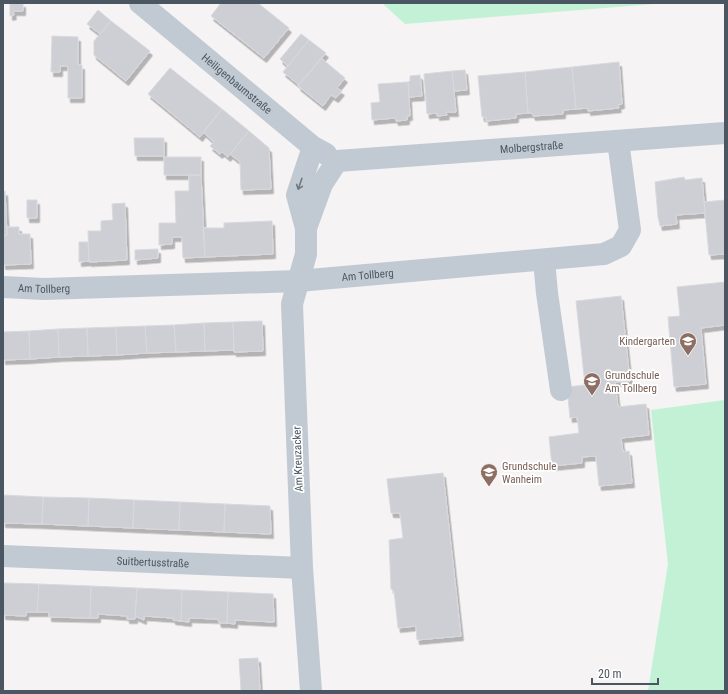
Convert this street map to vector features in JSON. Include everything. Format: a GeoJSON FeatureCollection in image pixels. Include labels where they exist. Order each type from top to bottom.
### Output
{"type":"FeatureCollection","features":[{"type":"Feature","properties":{"kind":"street","name":"Heiligenbaumstraße"},"geometry":{"type":"LineString","coordinates":[[140,3],[313,147],[337,161]]}},
{"type":"Feature","properties":{"kind":"street","name":"Molbergstraße"},"geometry":{"type":"LineString","coordinates":[[337,161],[725,132]]}},
{"type":"Feature","properties":{"kind":"street","name":"Am Tollberg"},"geometry":{"type":"LineString","coordinates":[[3,288],[44,289],[298,281],[604,254],[621,246],[630,230],[618,141]]}},
{"type":"Feature","properties":{"kind":"street","name":"Am Kreuzacker"},"geometry":{"type":"LineString","coordinates":[[312,691],[302,568],[292,304],[306,254],[306,228],[297,195],[313,147]]}},
{"type":"Feature","properties":{"kind":"street","name":"Am Kreuzacker"},"geometry":{"type":"LineString","coordinates":[[306,228],[322,184],[337,161]]}},
{"type":"Feature","properties":{"kind":"street"},"geometry":{"type":"LineString","coordinates":[[544,260],[547,293],[561,390]]}},
{"type":"Feature","properties":{"kind":"street","name":"Suitbertusstraße"},"geometry":{"type":"LineString","coordinates":[[3,556],[302,568]]}},
{"type":"Feature","properties":{"kind":"green space"},"geometry":{"type":"Polygon","coordinates":[[[382,3],[667,3],[405,24],[382,3]]]}},
{"type":"Feature","properties":{"kind":"green space"},"geometry":{"type":"Polygon","coordinates":[[[725,400],[725,691],[648,691],[668,564],[651,410],[725,400]]]}},
{"type":"Feature","properties":{"kind":"building"},"geometry":{"type":"Polygon","coordinates":[[[10,3],[23,3],[23,11],[13,11],[14,15],[10,16],[10,3]]]}},
{"type":"Feature","properties":{"kind":"building"},"geometry":{"type":"Polygon","coordinates":[[[221,3],[258,3],[289,28],[264,58],[211,16],[221,3]]]}},
{"type":"Feature","properties":{"kind":"building"},"geometry":{"type":"Polygon","coordinates":[[[98,10],[111,21],[100,34],[87,24],[98,10]]]}},
{"type":"Feature","properties":{"kind":"building"},"geometry":{"type":"Polygon","coordinates":[[[111,21],[150,51],[126,81],[94,55],[94,41],[111,21]]]}},
{"type":"Feature","properties":{"kind":"building"},"geometry":{"type":"Polygon","coordinates":[[[301,34],[309,40],[288,66],[280,59],[301,34]]]}},
{"type":"Feature","properties":{"kind":"building"},"geometry":{"type":"Polygon","coordinates":[[[52,36],[78,37],[78,65],[82,65],[82,98],[68,98],[68,66],[60,66],[60,72],[51,72],[52,36]]]}},
{"type":"Feature","properties":{"kind":"building"},"geometry":{"type":"Polygon","coordinates":[[[309,40],[326,53],[299,85],[283,72],[309,40]]]}},
{"type":"Feature","properties":{"kind":"building"},"geometry":{"type":"Polygon","coordinates":[[[321,58],[345,78],[337,88],[342,91],[336,98],[331,95],[323,106],[298,86],[321,58]]]}},
{"type":"Feature","properties":{"kind":"building"},"geometry":{"type":"Polygon","coordinates":[[[619,62],[622,104],[618,105],[619,108],[588,111],[588,108],[576,109],[572,67],[619,62]]]}},
{"type":"Feature","properties":{"kind":"building"},"geometry":{"type":"Polygon","coordinates":[[[572,67],[576,109],[563,110],[563,114],[533,116],[532,113],[528,113],[525,72],[572,67]]]}},
{"type":"Feature","properties":{"kind":"building"},"geometry":{"type":"Polygon","coordinates":[[[170,68],[222,109],[200,137],[148,94],[170,68]]]}},
{"type":"Feature","properties":{"kind":"building"},"geometry":{"type":"Polygon","coordinates":[[[465,70],[467,90],[454,91],[452,71],[465,70]]]}},
{"type":"Feature","properties":{"kind":"building"},"geometry":{"type":"Polygon","coordinates":[[[452,71],[456,112],[446,112],[447,115],[437,116],[437,113],[427,114],[424,74],[452,71]]]}},
{"type":"Feature","properties":{"kind":"building"},"geometry":{"type":"Polygon","coordinates":[[[525,72],[528,113],[516,114],[516,118],[486,121],[486,117],[482,117],[478,76],[525,72]]]}},
{"type":"Feature","properties":{"kind":"building"},"geometry":{"type":"Polygon","coordinates":[[[420,75],[422,96],[409,97],[408,82],[410,81],[410,76],[420,75]]]}},
{"type":"Feature","properties":{"kind":"building"},"geometry":{"type":"Polygon","coordinates":[[[408,82],[410,116],[407,116],[407,120],[396,121],[395,118],[372,120],[371,103],[380,102],[378,84],[408,82]]]}},
{"type":"Feature","properties":{"kind":"building"},"geometry":{"type":"Polygon","coordinates":[[[222,109],[249,131],[228,157],[222,152],[220,154],[210,146],[214,142],[203,132],[222,109]]]}},
{"type":"Feature","properties":{"kind":"building"},"geometry":{"type":"Polygon","coordinates":[[[249,131],[269,148],[271,189],[241,190],[240,162],[230,154],[249,131]]]}},
{"type":"Feature","properties":{"kind":"building"},"geometry":{"type":"Polygon","coordinates":[[[134,138],[164,138],[164,156],[135,156],[134,138]]]}},
{"type":"Feature","properties":{"kind":"building"},"geometry":{"type":"Polygon","coordinates":[[[164,157],[201,157],[201,175],[164,175],[164,157]]]}},
{"type":"Feature","properties":{"kind":"building"},"geometry":{"type":"Polygon","coordinates":[[[189,175],[201,175],[205,257],[183,258],[182,237],[172,237],[172,244],[159,245],[159,223],[176,223],[175,191],[189,191],[189,175]]]}},
{"type":"Feature","properties":{"kind":"building"},"geometry":{"type":"Polygon","coordinates":[[[684,177],[685,180],[702,178],[705,213],[676,215],[677,224],[660,226],[655,182],[684,177]]]}},
{"type":"Feature","properties":{"kind":"building"},"geometry":{"type":"Polygon","coordinates":[[[5,191],[7,235],[3,235],[3,192],[5,191]]]}},
{"type":"Feature","properties":{"kind":"building"},"geometry":{"type":"Polygon","coordinates":[[[27,200],[37,200],[37,218],[27,218],[27,200]]]}},
{"type":"Feature","properties":{"kind":"building"},"geometry":{"type":"Polygon","coordinates":[[[725,200],[725,254],[709,255],[704,202],[725,200]]]}},
{"type":"Feature","properties":{"kind":"building"},"geometry":{"type":"Polygon","coordinates":[[[125,203],[127,260],[89,262],[88,231],[101,231],[101,221],[113,220],[112,204],[125,203]]]}},
{"type":"Feature","properties":{"kind":"building"},"geometry":{"type":"Polygon","coordinates":[[[272,221],[273,254],[205,257],[203,228],[224,228],[224,223],[272,221]]]}},
{"type":"Feature","properties":{"kind":"building"},"geometry":{"type":"Polygon","coordinates":[[[7,227],[19,227],[19,234],[30,234],[31,264],[3,265],[3,235],[7,235],[7,227]]]}},
{"type":"Feature","properties":{"kind":"building"},"geometry":{"type":"Polygon","coordinates":[[[79,242],[88,242],[89,261],[79,262],[79,242]]]}},
{"type":"Feature","properties":{"kind":"building"},"geometry":{"type":"Polygon","coordinates":[[[158,249],[158,258],[135,260],[135,250],[158,249]]]}},
{"type":"Feature","properties":{"kind":"building","name":"Kindergarten"},"geometry":{"type":"Polygon","coordinates":[[[725,282],[725,325],[701,328],[706,384],[674,387],[668,317],[680,316],[677,287],[725,282]]]}},
{"type":"Feature","properties":{"kind":"building","name":"Grundschule Am Tollberg"},"geometry":{"type":"Polygon","coordinates":[[[621,296],[630,381],[615,382],[618,407],[646,404],[649,435],[621,438],[623,452],[629,451],[632,483],[599,486],[596,456],[582,457],[582,463],[552,466],[549,437],[579,433],[577,417],[570,418],[567,387],[585,385],[576,301],[621,296]]]}},
{"type":"Feature","properties":{"kind":"building"},"geometry":{"type":"Polygon","coordinates":[[[262,321],[263,351],[234,352],[233,322],[262,321]]]}},
{"type":"Feature","properties":{"kind":"building"},"geometry":{"type":"Polygon","coordinates":[[[233,322],[234,350],[205,351],[204,323],[233,322]]]}},
{"type":"Feature","properties":{"kind":"building"},"geometry":{"type":"Polygon","coordinates":[[[204,323],[205,351],[176,352],[174,325],[204,323]]]}},
{"type":"Feature","properties":{"kind":"building"},"geometry":{"type":"Polygon","coordinates":[[[174,325],[176,352],[147,353],[145,326],[174,325]]]}},
{"type":"Feature","properties":{"kind":"building"},"geometry":{"type":"Polygon","coordinates":[[[145,326],[147,353],[117,355],[116,327],[145,326]]]}},
{"type":"Feature","properties":{"kind":"building"},"geometry":{"type":"Polygon","coordinates":[[[116,327],[117,355],[88,356],[87,328],[116,327]]]}},
{"type":"Feature","properties":{"kind":"building"},"geometry":{"type":"Polygon","coordinates":[[[87,328],[88,356],[59,357],[58,329],[87,328]]]}},
{"type":"Feature","properties":{"kind":"building"},"geometry":{"type":"Polygon","coordinates":[[[58,329],[59,357],[30,359],[29,331],[58,329]]]}},
{"type":"Feature","properties":{"kind":"building"},"geometry":{"type":"Polygon","coordinates":[[[29,331],[30,359],[3,360],[3,332],[29,331]]]}},
{"type":"Feature","properties":{"kind":"building"},"geometry":{"type":"Polygon","coordinates":[[[443,473],[461,636],[417,640],[416,626],[398,628],[394,591],[391,589],[389,540],[403,538],[400,513],[391,513],[387,479],[443,473]]]}},
{"type":"Feature","properties":{"kind":"building"},"geometry":{"type":"Polygon","coordinates":[[[3,495],[43,497],[42,524],[3,523],[3,495]]]}},
{"type":"Feature","properties":{"kind":"building"},"geometry":{"type":"Polygon","coordinates":[[[43,497],[89,498],[88,526],[42,524],[43,497]]]}},
{"type":"Feature","properties":{"kind":"building"},"geometry":{"type":"Polygon","coordinates":[[[89,498],[134,500],[133,528],[88,526],[89,498]]]}},
{"type":"Feature","properties":{"kind":"building"},"geometry":{"type":"Polygon","coordinates":[[[134,500],[180,502],[179,530],[133,528],[134,500]]]}},
{"type":"Feature","properties":{"kind":"building"},"geometry":{"type":"Polygon","coordinates":[[[180,502],[225,504],[224,532],[179,530],[180,502]]]}},
{"type":"Feature","properties":{"kind":"building"},"geometry":{"type":"Polygon","coordinates":[[[225,504],[270,506],[271,534],[224,532],[225,504]]]}},
{"type":"Feature","properties":{"kind":"building"},"geometry":{"type":"Polygon","coordinates":[[[3,583],[39,584],[37,612],[26,612],[26,616],[3,615],[3,583]]]}},
{"type":"Feature","properties":{"kind":"building"},"geometry":{"type":"Polygon","coordinates":[[[39,584],[91,586],[90,618],[49,617],[49,612],[37,612],[39,584]]]}},
{"type":"Feature","properties":{"kind":"building"},"geometry":{"type":"Polygon","coordinates":[[[91,586],[137,588],[135,619],[127,619],[127,616],[98,614],[98,618],[90,618],[91,586]]]}},
{"type":"Feature","properties":{"kind":"building"},"geometry":{"type":"Polygon","coordinates":[[[137,588],[182,590],[181,621],[173,620],[173,618],[144,616],[144,620],[135,616],[137,588]]]}},
{"type":"Feature","properties":{"kind":"building"},"geometry":{"type":"Polygon","coordinates":[[[182,590],[228,592],[227,623],[219,623],[218,619],[189,618],[189,622],[181,621],[182,590]]]}},
{"type":"Feature","properties":{"kind":"building"},"geometry":{"type":"Polygon","coordinates":[[[228,592],[273,594],[274,622],[235,620],[235,624],[227,623],[228,592]]]}},
{"type":"Feature","properties":{"kind":"building"},"geometry":{"type":"Polygon","coordinates":[[[258,658],[260,691],[241,691],[239,659],[258,658]]]}},
{"type":"Feature","properties":{"kind":"place","name":"Kindergarten"},"geometry":{"type":"Point","coordinates":[688,356]}},
{"type":"Feature","properties":{"kind":"place","name":"Grundschule Am Tollberg"},"geometry":{"type":"Point","coordinates":[592,396]}},
{"type":"Feature","properties":{"kind":"place","name":"Grundschule Wanheim"},"geometry":{"type":"Point","coordinates":[489,487]}}]}
